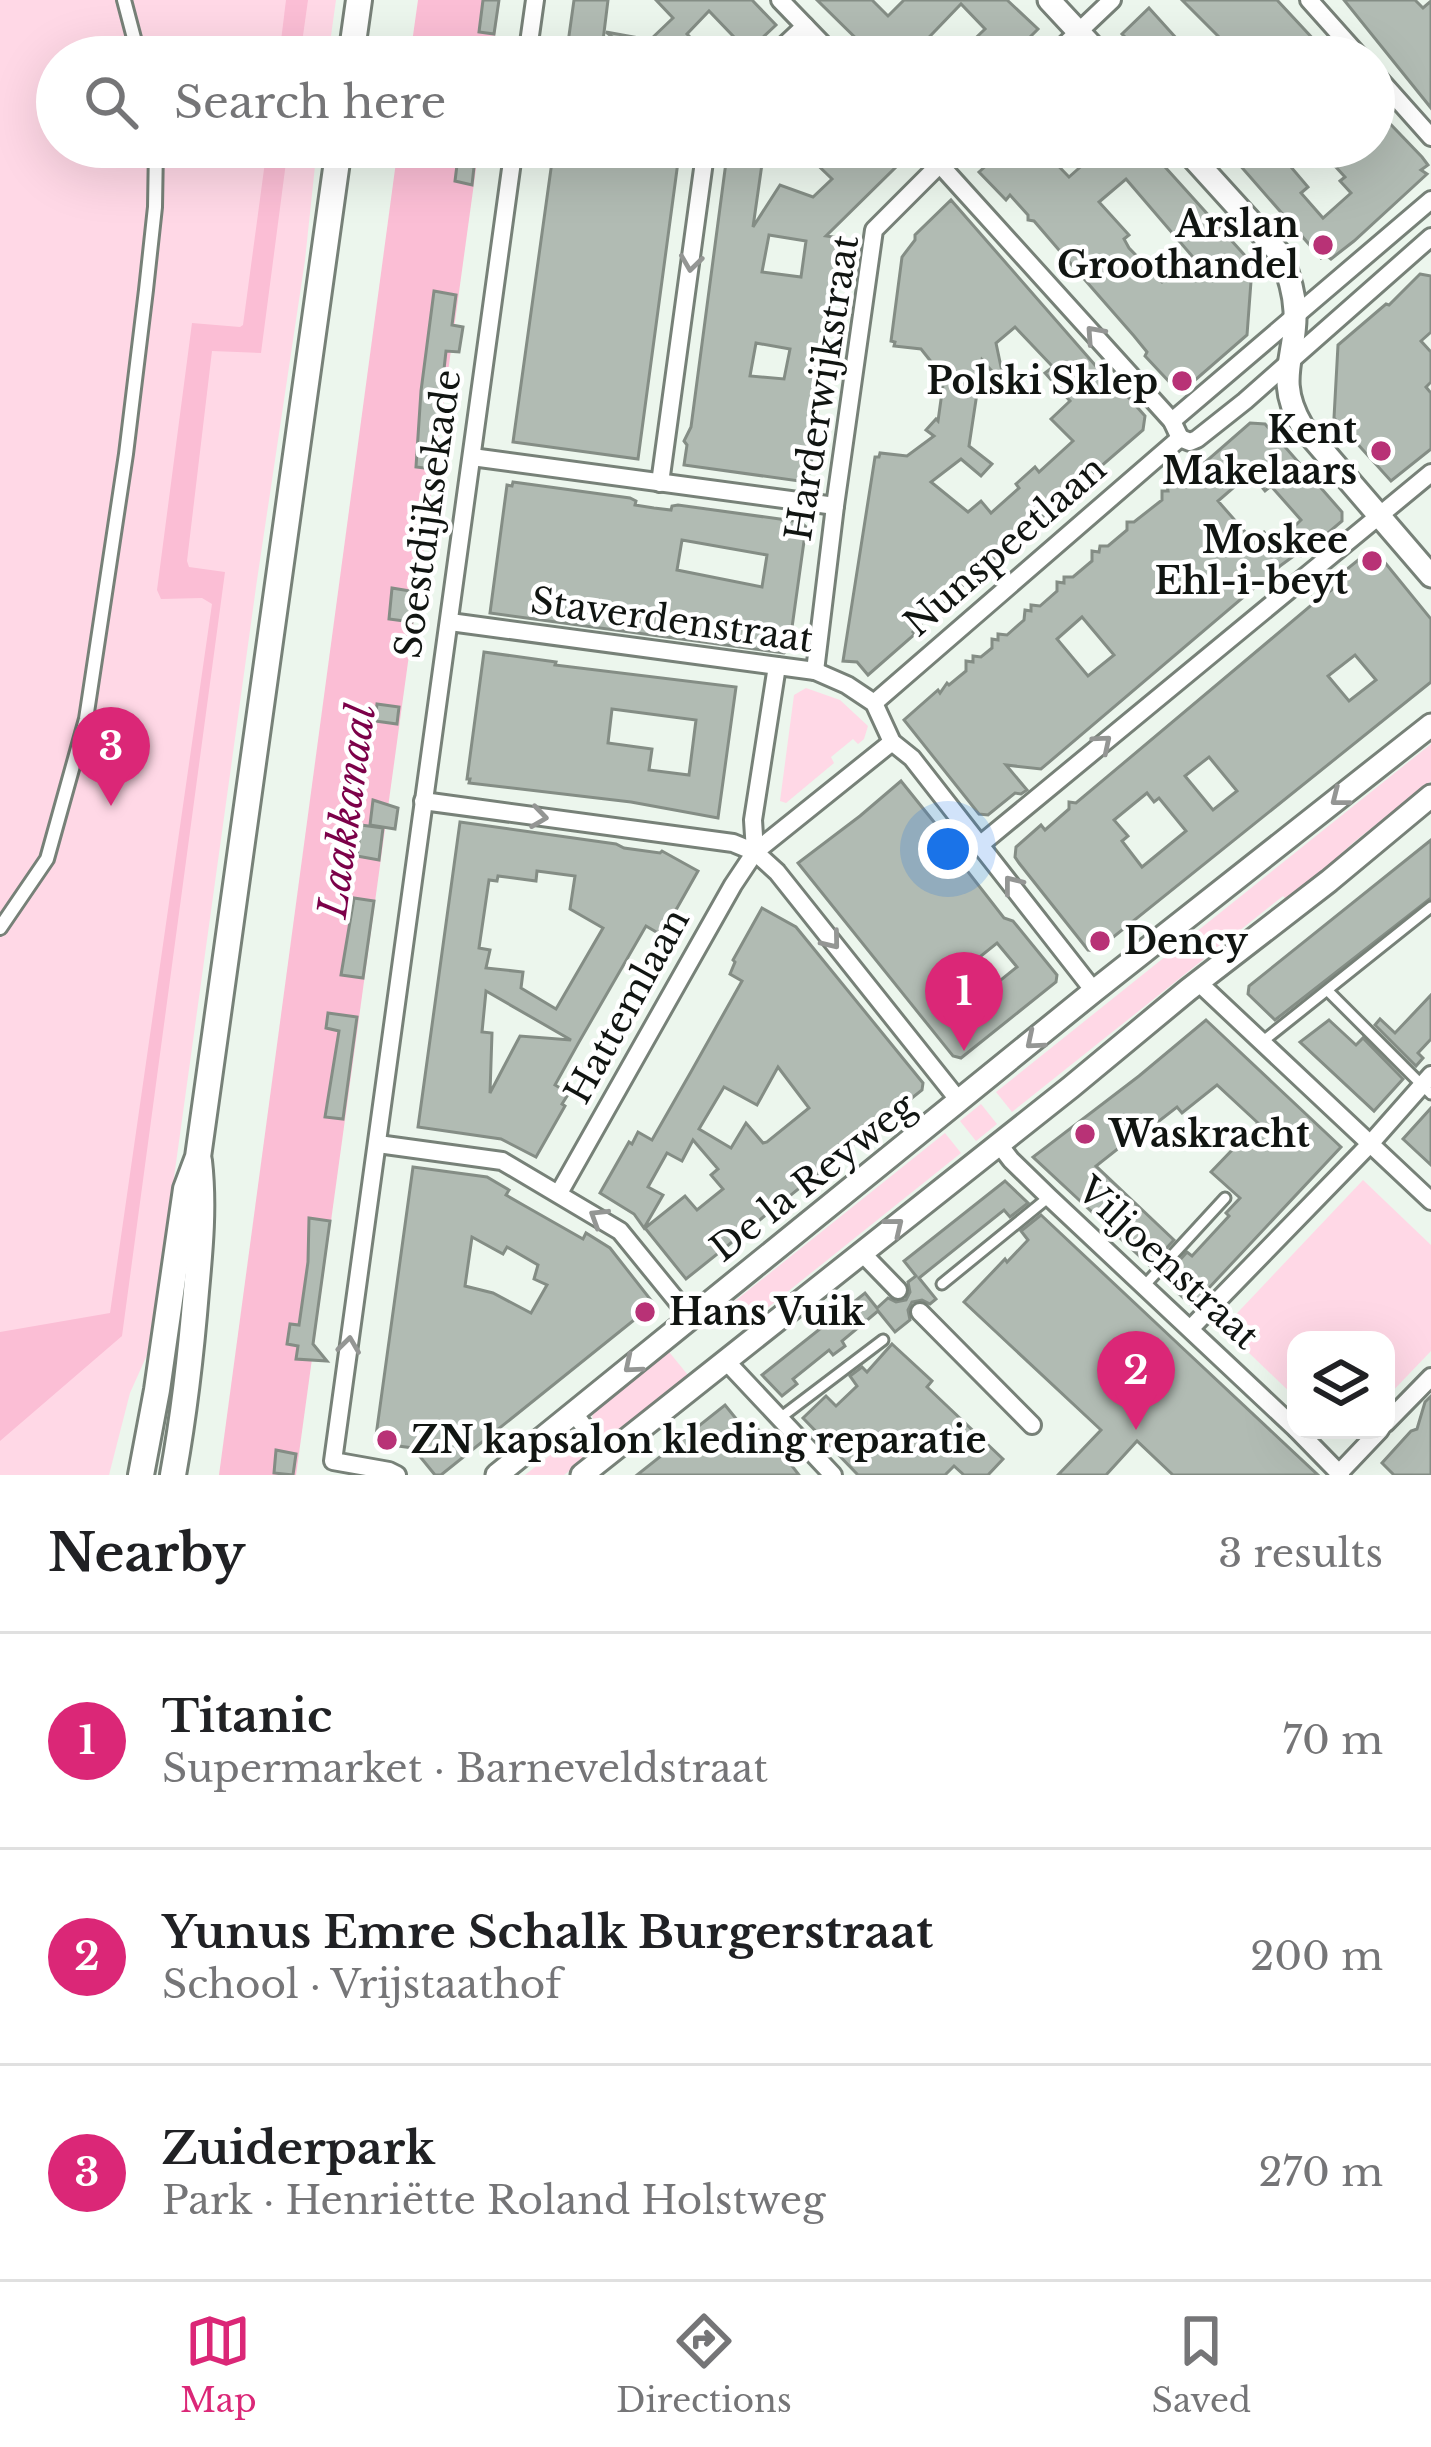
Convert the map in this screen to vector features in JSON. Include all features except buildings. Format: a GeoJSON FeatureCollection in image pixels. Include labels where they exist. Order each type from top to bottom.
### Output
{"type":"FeatureCollection","features":[{"type":"Feature","properties":{"kind":"main road"},"geometry":{"type":"LineString","coordinates":[[354,36],[359,0]]}},
{"type":"Feature","properties":{"kind":"main road"},"geometry":{"type":"LineString","coordinates":[[141,1475],[186,1189],[198,1156],[336,168]]}},
{"type":"Feature","properties":{"kind":"main road"},"geometry":{"type":"LineString","coordinates":[[173,1475],[188,1386],[198,1270],[203,1195],[198,1156]]}},
{"type":"Feature","properties":{"kind":"street"},"geometry":{"type":"LineString","coordinates":[[124,0],[133,36]]}},
{"type":"Feature","properties":{"kind":"street"},"geometry":{"type":"LineString","coordinates":[[530,36],[535,0]]}},
{"type":"Feature","properties":{"kind":"street"},"geometry":{"type":"LineString","coordinates":[[780,0],[815,36]]}},
{"type":"Feature","properties":{"kind":"street"},"geometry":{"type":"LineString","coordinates":[[1049,0],[1083,36]]}},
{"type":"Feature","properties":{"kind":"street"},"geometry":{"type":"LineString","coordinates":[[1074,36],[1112,0]]}},
{"type":"Feature","properties":{"kind":"street"},"geometry":{"type":"LineString","coordinates":[[1309,0],[1341,36]]}},
{"type":"Feature","properties":{"kind":"street"},"geometry":{"type":"LineString","coordinates":[[794,36],[805,26]]}},
{"type":"Feature","properties":{"kind":"street"},"geometry":{"type":"LineString","coordinates":[[1395,97],[1431,137]]}},
{"type":"Feature","properties":{"kind":"street"},"geometry":{"type":"LineString","coordinates":[[0,928],[47,859],[86,719],[126,454],[155,168]]}},
{"type":"Feature","properties":{"kind":"street","name":"Soestdijksekade"},"geometry":{"type":"LineString","coordinates":[[397,1475],[333,1461],[511,168]]}},
{"type":"Feature","properties":{"kind":"street"},"geometry":{"type":"LineString","coordinates":[[661,483],[703,168]]}},
{"type":"Feature","properties":{"kind":"street","name":"Harderwijkstraat"},"geometry":{"type":"LineString","coordinates":[[815,671],[874,230],[935,168]]}},
{"type":"Feature","properties":{"kind":"street"},"geometry":{"type":"LineString","coordinates":[[944,168],[1176,430]]}},
{"type":"Feature","properties":{"kind":"street"},"geometry":{"type":"LineString","coordinates":[[1203,168],[1280,254],[1289,274],[1296,314],[1287,364],[1291,407],[1302,426],[1431,576]]}},
{"type":"Feature","properties":{"kind":"street","name":"Nunspeetlaan"},"geometry":{"type":"LineString","coordinates":[[874,703],[1176,430],[1226,377],[1431,200]]}},
{"type":"Feature","properties":{"kind":"street","name":"Nunspeetlaan"},"geometry":{"type":"LineString","coordinates":[[1176,430],[1190,442],[1197,439],[1431,237]]}},
{"type":"Feature","properties":{"kind":"street"},"geometry":{"type":"LineString","coordinates":[[472,457],[835,506]]}},
{"type":"Feature","properties":{"kind":"street"},"geometry":{"type":"LineString","coordinates":[[981,844],[1431,473]]}},
{"type":"Feature","properties":{"kind":"street","name":"Staverdenstraat"},"geometry":{"type":"LineString","coordinates":[[450,622],[815,671],[874,703]]}},
{"type":"Feature","properties":{"kind":"street","name":"Hattemlaan"},"geometry":{"type":"LineString","coordinates":[[755,852],[753,820],[777,666]]}},
{"type":"Feature","properties":{"kind":"street"},"geometry":{"type":"LineString","coordinates":[[874,703],[892,742],[912,758],[1094,991]]}},
{"type":"Feature","properties":{"kind":"street","name":"De la Reyweg"},"geometry":{"type":"LineString","coordinates":[[497,1475],[1431,725]]}},
{"type":"Feature","properties":{"kind":"street","name":"Hattemlaan"},"geometry":{"type":"LineString","coordinates":[[560,1193],[755,852],[892,742]]}},
{"type":"Feature","properties":{"kind":"street"},"geometry":{"type":"LineString","coordinates":[[582,1475],[1431,796]]}},
{"type":"Feature","properties":{"kind":"street"},"geometry":{"type":"LineString","coordinates":[[423,801],[733,843],[755,852],[777,872],[960,1102]]}},
{"type":"Feature","properties":{"kind":"street"},"geometry":{"type":"LineString","coordinates":[[1198,982],[1431,1202]]}},
{"type":"Feature","properties":{"kind":"street"},"geometry":{"type":"LineString","coordinates":[[1191,1328],[1428,1085]]}},
{"type":"Feature","properties":{"kind":"street","name":"Viljoenstraat"},"geometry":{"type":"LineString","coordinates":[[998,1143],[1049,1197],[1287,1419]]}},
{"type":"Feature","properties":{"kind":"street"},"geometry":{"type":"LineString","coordinates":[[377,1144],[502,1161],[560,1193],[620,1232],[690,1317]]}},
{"type":"Feature","properties":{"kind":"street"},"geometry":{"type":"LineString","coordinates":[[862,1252],[898,1290]]}},
{"type":"Feature","properties":{"kind":"street"},"geometry":{"type":"LineString","coordinates":[[920,1312],[1032,1425]]}},
{"type":"Feature","properties":{"kind":"street"},"geometry":{"type":"LineString","coordinates":[[725,1360],[833,1475]]}},
{"type":"Feature","properties":{"kind":"street"},"geometry":{"type":"LineString","coordinates":[[1395,1415],[1431,1377]]}},
{"type":"Feature","properties":{"kind":"street"},"geometry":{"type":"LineString","coordinates":[[574,1413],[606,1456]]}},
{"type":"Feature","properties":{"kind":"street","name":"Viljoenstraat"},"geometry":{"type":"LineString","coordinates":[[1307,1439],[1341,1473]]}},
{"type":"Feature","properties":{"kind":"street"},"geometry":{"type":"LineString","coordinates":[[1341,1473],[1372,1439]]}},
{"type":"Feature","properties":{"kind":"lane"},"geometry":{"type":"LineString","coordinates":[[1262,1042],[1431,908]]}},
{"type":"Feature","properties":{"kind":"lane"},"geometry":{"type":"LineString","coordinates":[[1328,991],[1428,1085]]}},
{"type":"Feature","properties":{"kind":"lane"},"geometry":{"type":"LineString","coordinates":[[943,1284],[1049,1197]]}},
{"type":"Feature","properties":{"kind":"lane"},"geometry":{"type":"LineString","coordinates":[[1144,1285],[1225,1198]]}},
{"type":"Feature","properties":{"kind":"lane"},"geometry":{"type":"LineString","coordinates":[[779,1418],[883,1340]]}},
{"type":"Feature","properties":{"kind":"shaded area"},"geometry":{"type":"Polygon","coordinates":[[[0,0],[336,0],[331,36],[36,36],[36,168],[315,168],[147,1355],[130,1393],[109,1475],[0,1475],[0,0]]]}},
{"type":"Feature","properties":{"kind":"shaded area"},"geometry":{"type":"Polygon","coordinates":[[[806,688],[840,700],[868,726],[864,739],[858,744],[853,739],[831,757],[834,763],[786,803],[780,801],[794,695],[806,688]]]}},
{"type":"Feature","properties":{"kind":"shaded area"},"geometry":{"type":"Polygon","coordinates":[[[1431,744],[1431,781],[1289,902],[1283,896],[1012,1112],[996,1092],[1431,744]]]}},
{"type":"Feature","properties":{"kind":"shaded area"},"geometry":{"type":"Polygon","coordinates":[[[981,1104],[997,1124],[976,1141],[960,1121],[981,1104]]]}},
{"type":"Feature","properties":{"kind":"shaded area"},"geometry":{"type":"Polygon","coordinates":[[[945,1133],[961,1153],[741,1329],[725,1309],[945,1133]]]}},
{"type":"Feature","properties":{"kind":"shaded area"},"geometry":{"type":"Polygon","coordinates":[[[1363,1180],[1431,1245],[1431,1351],[1395,1389],[1395,1331],[1287,1331],[1287,1389],[1223,1328],[1363,1180]]]}},
{"type":"Feature","properties":{"kind":"shaded area"},"geometry":{"type":"Polygon","coordinates":[[[665,1347],[692,1380],[615,1439],[600,1432],[594,1425],[593,1408],[665,1347]]]}},
{"type":"Feature","properties":{"kind":"shaded area"},"geometry":{"type":"Polygon","coordinates":[[[582,1439],[588,1448],[582,1461],[564,1475],[525,1475],[568,1441],[582,1439]]]}},
{"type":"Feature","properties":{"kind":"water"},"geometry":{"type":"Polygon","coordinates":[[[286,0],[308,0],[303,36],[282,36],[286,0]]]}},
{"type":"Feature","properties":{"kind":"water"},"geometry":{"type":"Polygon","coordinates":[[[418,0],[500,0],[495,36],[413,36],[418,0]]]}},
{"type":"Feature","properties":{"kind":"water"},"geometry":{"type":"Polygon","coordinates":[[[264,168],[285,168],[261,353],[212,351],[187,561],[189,567],[225,572],[122,1336],[0,1441],[0,1332],[110,1313],[212,604],[202,598],[161,599],[157,590],[192,323],[243,325],[264,168]]]}},
{"type":"Feature","properties":{"kind":"water","name":"Laakkanaal"},"geometry":{"type":"Polygon","coordinates":[[[395,168],[476,168],[296,1475],[219,1475],[395,168]]]}},
{"type":"Feature","properties":{"kind":"place","name":"Arslan Groothandel"},"geometry":{"type":"Point","coordinates":[1323,245]}},
{"type":"Feature","properties":{"kind":"place","name":"Polski Sklep"},"geometry":{"type":"Point","coordinates":[1182,381]}},
{"type":"Feature","properties":{"kind":"place","name":"Kent Makelaars"},"geometry":{"type":"Point","coordinates":[1381,451]}},
{"type":"Feature","properties":{"kind":"place","name":"Moskee Ehl-i-beyt"},"geometry":{"type":"Point","coordinates":[1372,561]}},
{"type":"Feature","properties":{"kind":"place","name":"Zuiderpark"},"geometry":{"type":"Point","coordinates":[111,806]}},
{"type":"Feature","properties":{"kind":"place","name":"Dency"},"geometry":{"type":"Point","coordinates":[1100,941]}},
{"type":"Feature","properties":{"kind":"place","name":"Titanic"},"geometry":{"type":"Point","coordinates":[964,1051]}},
{"type":"Feature","properties":{"kind":"place","name":"Waskracht"},"geometry":{"type":"Point","coordinates":[1085,1134]}},
{"type":"Feature","properties":{"kind":"place","name":"Hans Vuik"},"geometry":{"type":"Point","coordinates":[645,1312]}},
{"type":"Feature","properties":{"kind":"place","name":"Yunus Emre Schalk Burgerstraat"},"geometry":{"type":"Point","coordinates":[1136,1430]}},
{"type":"Feature","properties":{"kind":"place","name":"ZN kapsalon kleding reparatie"},"geometry":{"type":"Point","coordinates":[387,1440]}}]}
